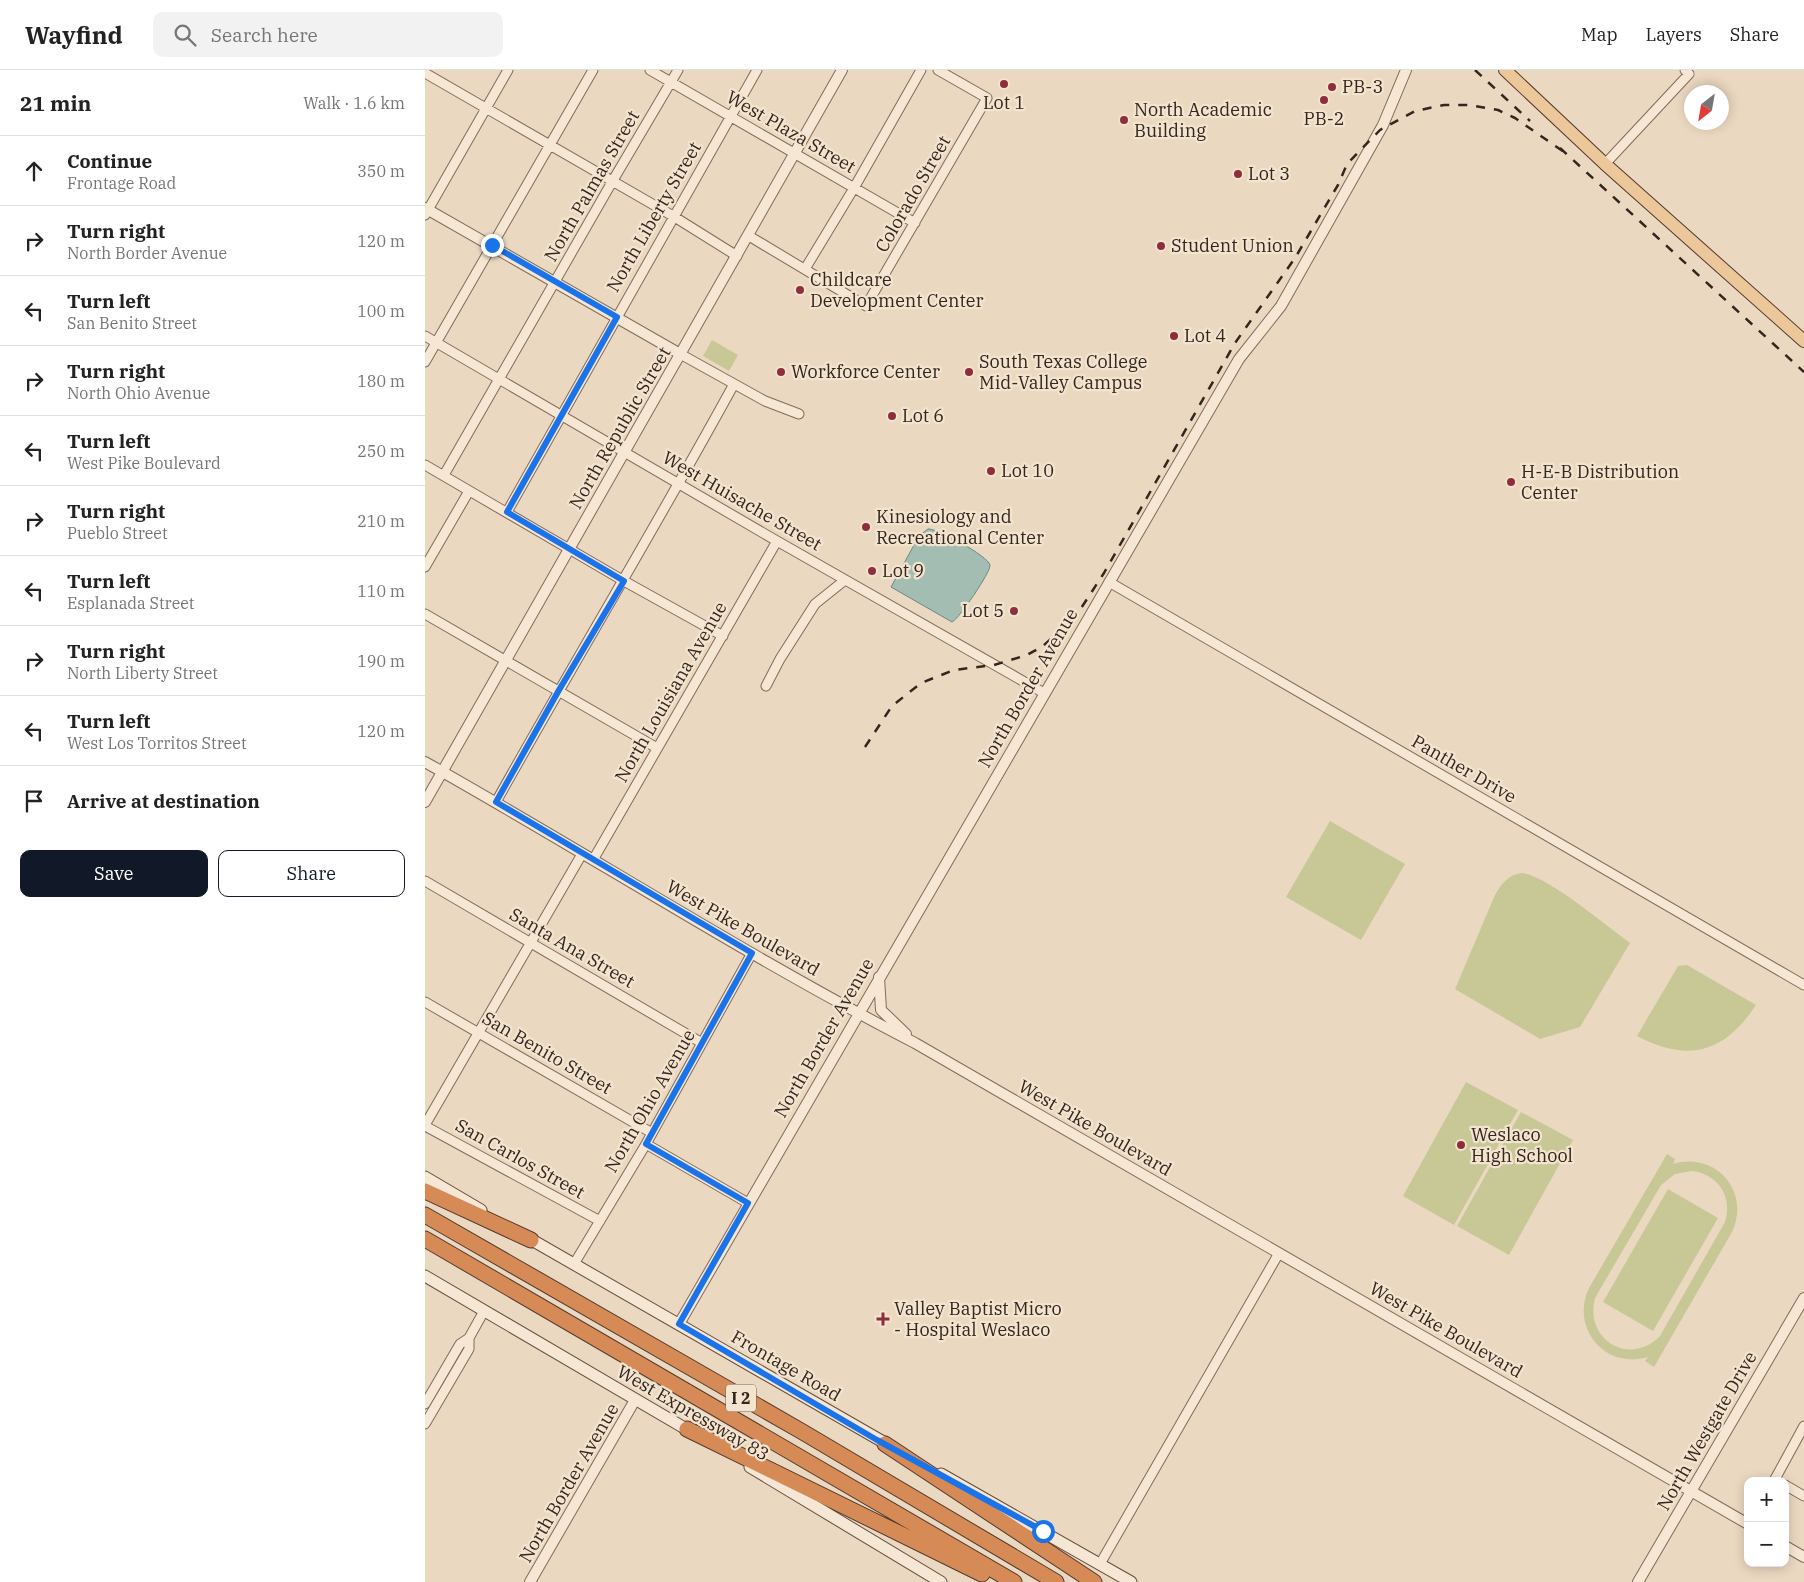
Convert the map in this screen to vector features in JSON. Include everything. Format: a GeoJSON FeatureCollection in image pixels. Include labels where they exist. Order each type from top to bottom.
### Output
{"type":"FeatureCollection","features":[{"type":"Feature","properties":{"kind":"highway"},"geometry":{"type":"LineString","coordinates":[[425,1191],[531,1240]]}},
{"type":"Feature","properties":{"kind":"highway","name":"I 2"},"geometry":{"type":"LineString","coordinates":[[425,1215],[654,1345],[759,1409],[801,1431],[1056,1582]]}},
{"type":"Feature","properties":{"kind":"highway","name":"I 2"},"geometry":{"type":"LineString","coordinates":[[425,1239],[1014,1582]]}},
{"type":"Feature","properties":{"kind":"highway"},"geometry":{"type":"LineString","coordinates":[[687,1429],[999,1582]]}},
{"type":"Feature","properties":{"kind":"highway"},"geometry":{"type":"LineString","coordinates":[[885,1444],[1094,1582]]}},
{"type":"Feature","properties":{"kind":"main road"},"geometry":{"type":"LineString","coordinates":[[1505,70],[1605,164],[1804,341]]}},
{"type":"Feature","properties":{"kind":"main road","name":"Frontage Road"},"geometry":{"type":"LineString","coordinates":[[425,1178],[885,1444],[975,1492],[1131,1582]]}},
{"type":"Feature","properties":{"kind":"main road","name":"West Expressway 83"},"geometry":{"type":"LineString","coordinates":[[425,1276],[687,1429],[941,1582]]}},
{"type":"Feature","properties":{"kind":"street"},"geometry":{"type":"LineString","coordinates":[[508,70],[426,211],[492,245],[681,355],[765,401],[799,414]]}},
{"type":"Feature","properties":{"kind":"street"},"geometry":{"type":"LineString","coordinates":[[425,362],[593,70]]}},
{"type":"Feature","properties":{"kind":"street","name":"West Plaza Street"},"geometry":{"type":"LineString","coordinates":[[649,70],[731,115],[915,223]]}},
{"type":"Feature","properties":{"kind":"street","name":"North Palmas Street"},"geometry":{"type":"LineString","coordinates":[[444,475],[678,70]]}},
{"type":"Feature","properties":{"kind":"street","name":"North Liberty Street"},"geometry":{"type":"LineString","coordinates":[[507,512],[757,70]]}},
{"type":"Feature","properties":{"kind":"street","name":"North Republic Street"},"geometry":{"type":"LineString","coordinates":[[425,802],[842,70]]}},
{"type":"Feature","properties":{"kind":"street"},"geometry":{"type":"LineString","coordinates":[[749,236],[805,269],[855,188],[921,70]]}},
{"type":"Feature","properties":{"kind":"street","name":"Colorado Street"},"geometry":{"type":"LineString","coordinates":[[805,269],[866,306],[987,98],[938,70]]}},
{"type":"Feature","properties":{"kind":"street","name":"North Border Avenue"},"geometry":{"type":"LineString","coordinates":[[679,1324],[859,1014],[879,976],[1239,359],[1281,306],[1383,125],[1406,70]]}},
{"type":"Feature","properties":{"kind":"street"},"geometry":{"type":"LineString","coordinates":[[1605,164],[1687,72]]}},
{"type":"Feature","properties":{"kind":"street"},"geometry":{"type":"LineString","coordinates":[[425,73],[673,216],[737,256]]}},
{"type":"Feature","properties":{"kind":"street","name":"West Huisache Street"},"geometry":{"type":"LineString","coordinates":[[425,336],[563,414],[777,541],[1044,693]]}},
{"type":"Feature","properties":{"kind":"street"},"geometry":{"type":"LineString","coordinates":[[496,802],[680,483],[734,384]]}},
{"type":"Feature","properties":{"kind":"street"},"geometry":{"type":"LineString","coordinates":[[425,464],[624,581],[723,636]]}},
{"type":"Feature","properties":{"kind":"street"},"geometry":{"type":"LineString","coordinates":[[425,567],[469,490]]}},
{"type":"Feature","properties":{"kind":"street","name":"North Louisiana Avenue"},"geometry":{"type":"LineString","coordinates":[[593,860],[777,541]]}},
{"type":"Feature","properties":{"kind":"street"},"geometry":{"type":"LineString","coordinates":[[766,686],[780,659],[815,604],[845,580]]}},
{"type":"Feature","properties":{"kind":"street","name":"Panther Drive"},"geometry":{"type":"LineString","coordinates":[[1109,582],[1804,985]]}},
{"type":"Feature","properties":{"kind":"street"},"geometry":{"type":"LineString","coordinates":[[425,614],[657,748]]}},
{"type":"Feature","properties":{"kind":"street","name":"West Pike Boulevard"},"geometry":{"type":"LineString","coordinates":[[425,762],[752,953],[859,1014],[915,1043],[1745,1522]]}},
{"type":"Feature","properties":{"kind":"street"},"geometry":{"type":"LineString","coordinates":[[425,1125],[582,854]]}},
{"type":"Feature","properties":{"kind":"street","name":"Santa Ana Street"},"geometry":{"type":"LineString","coordinates":[[425,881],[702,1043]]}},
{"type":"Feature","properties":{"kind":"street","name":"North Ohio Avenue"},"geometry":{"type":"LineString","coordinates":[[574,1264],[646,1144],[752,953]]}},
{"type":"Feature","properties":{"kind":"street"},"geometry":{"type":"LineString","coordinates":[[879,976],[881,1010],[888,1019],[915,1043]]}},
{"type":"Feature","properties":{"kind":"street","name":"San Benito Street"},"geometry":{"type":"LineString","coordinates":[[425,1002],[652,1133]]}},
{"type":"Feature","properties":{"kind":"street","name":"San Carlos Street"},"geometry":{"type":"LineString","coordinates":[[425,1125],[600,1221]]}},
{"type":"Feature","properties":{"kind":"street"},"geometry":{"type":"LineString","coordinates":[[646,1144],[748,1203]]}},
{"type":"Feature","properties":{"kind":"street"},"geometry":{"type":"LineString","coordinates":[[1100,1564],[1279,1253]]}},
{"type":"Feature","properties":{"kind":"street","name":"North Westgate Drive"},"geometry":{"type":"LineString","coordinates":[[1639,1582],[1804,1298]]}},
{"type":"Feature","properties":{"kind":"street"},"geometry":{"type":"LineString","coordinates":[[425,1404],[460,1344],[469,1338],[484,1311]]}},
{"type":"Feature","properties":{"kind":"street"},"geometry":{"type":"LineString","coordinates":[[425,1424],[469,1349],[469,1338]]}},
{"type":"Feature","properties":{"kind":"street","name":"North Border Avenue"},"geometry":{"type":"LineString","coordinates":[[530,1582],[635,1400]]}},
{"type":"Feature","properties":{"kind":"street"},"geometry":{"type":"LineString","coordinates":[[1776,1477],[1804,1426]]}},
{"type":"Feature","properties":{"kind":"street"},"geometry":{"type":"LineString","coordinates":[[1789,1487],[1804,1496]]}},
{"type":"Feature","properties":{"kind":"street"},"geometry":{"type":"LineString","coordinates":[[1789,1548],[1804,1557]]}},
{"type":"Feature","properties":{"kind":"shaded area"},"geometry":{"type":"Polygon","coordinates":[[[712,340],[738,355],[729,371],[703,356],[712,340]]]}},
{"type":"Feature","properties":{"kind":"shaded area"},"geometry":{"type":"Polygon","coordinates":[[[928,529],[962,543],[981,555],[990,565],[974,595],[952,622],[891,587],[919,536],[928,529]]]}},
{"type":"Feature","properties":{"kind":"shaded area"},"geometry":{"type":"Polygon","coordinates":[[[1330,821],[1405,864],[1361,940],[1286,897],[1330,821]]]}},
{"type":"Feature","properties":{"kind":"shaded area"},"geometry":{"type":"Polygon","coordinates":[[[1522,873],[1533,876],[1561,892],[1630,943],[1580,1027],[1540,1039],[1455,989],[1495,895],[1506,880],[1522,873]]]}},
{"type":"Feature","properties":{"kind":"shaded area"},"geometry":{"type":"Polygon","coordinates":[[[1687,965],[1756,1005],[1731,1034],[1718,1043],[1704,1049],[1689,1051],[1673,1049],[1637,1036],[1678,966],[1687,965]]]}},
{"type":"Feature","properties":{"kind":"shaded area"},"geometry":{"type":"Polygon","coordinates":[[[1466,1082],[1518,1110],[1454,1225],[1403,1196],[1466,1082]]]}},
{"type":"Feature","properties":{"kind":"shaded area"},"geometry":{"type":"Polygon","coordinates":[[[1521,1112],[1573,1140],[1509,1255],[1457,1226],[1521,1112]]]}},
{"type":"Feature","properties":{"kind":"shaded area"},"geometry":{"type":"Polygon","coordinates":[[[1667,1154],[1675,1159],[1673,1164],[1689,1162],[1703,1164],[1716,1169],[1726,1178],[1733,1189],[1737,1203],[1737,1217],[1732,1232],[1654,1367],[1645,1361],[1648,1357],[1632,1359],[1618,1357],[1605,1351],[1595,1342],[1588,1331],[1584,1317],[1584,1303],[1589,1288],[1667,1154]],[[1692,1171],[1675,1174],[1661,1185],[1595,1298],[1593,1313],[1596,1326],[1603,1337],[1612,1344],[1623,1349],[1636,1349],[1648,1345],[1660,1336],[1725,1222],[1727,1204],[1725,1196],[1716,1182],[1701,1173],[1692,1171]]]}},
{"type":"Feature","properties":{"kind":"shaded area"},"geometry":{"type":"Polygon","coordinates":[[[1668,1189],[1718,1218],[1653,1331],[1603,1302],[1668,1189]]]}},
{"type":"Feature","properties":{"kind":"railway"},"geometry":{"type":"LineString","coordinates":[[1475,70],[1530,121]]}},
{"type":"Feature","properties":{"kind":"railway"},"geometry":{"type":"LineString","coordinates":[[865,747],[892,706],[921,683],[954,670],[994,665],[1027,655],[1043,646],[1076,616],[1104,573],[1235,343],[1295,258],[1338,185],[1347,164],[1380,130],[1415,111],[1444,105],[1469,105],[1498,110],[1515,118],[1564,152]]}},
{"type":"Feature","properties":{"kind":"railway"},"geometry":{"type":"LineString","coordinates":[[1560,148],[1804,372]]}},
{"type":"Feature","properties":{"kind":"place","name":"Lot 1"},"geometry":{"type":"Point","coordinates":[1004,84]}},
{"type":"Feature","properties":{"kind":"place","name":"PB-3"},"geometry":{"type":"Point","coordinates":[1332,87]}},
{"type":"Feature","properties":{"kind":"place","name":"PB-2"},"geometry":{"type":"Point","coordinates":[1324,100]}},
{"type":"Feature","properties":{"kind":"place","name":"North Academic Building"},"geometry":{"type":"Point","coordinates":[1124,120]}},
{"type":"Feature","properties":{"kind":"place","name":"Lot 3"},"geometry":{"type":"Point","coordinates":[1238,174]}},
{"type":"Feature","properties":{"kind":"place","name":"Student Union"},"geometry":{"type":"Point","coordinates":[1161,246]}},
{"type":"Feature","properties":{"kind":"place","name":"Childcare Development Center"},"geometry":{"type":"Point","coordinates":[800,290]}},
{"type":"Feature","properties":{"kind":"place","name":"Lot 4"},"geometry":{"type":"Point","coordinates":[1174,336]}},
{"type":"Feature","properties":{"kind":"place","name":"Workforce Center"},"geometry":{"type":"Point","coordinates":[781,372]}},
{"type":"Feature","properties":{"kind":"place","name":"South Texas College Mid-Valley Campus"},"geometry":{"type":"Point","coordinates":[969,372]}},
{"type":"Feature","properties":{"kind":"place","name":"Lot 6"},"geometry":{"type":"Point","coordinates":[892,416]}},
{"type":"Feature","properties":{"kind":"place","name":"Lot 10"},"geometry":{"type":"Point","coordinates":[991,471]}},
{"type":"Feature","properties":{"kind":"place","name":"H-E-B Distribution Center"},"geometry":{"type":"Point","coordinates":[1511,482]}},
{"type":"Feature","properties":{"kind":"place","name":"Kinesiology and Recreational Center"},"geometry":{"type":"Point","coordinates":[866,527]}},
{"type":"Feature","properties":{"kind":"place","name":"Lot 9"},"geometry":{"type":"Point","coordinates":[872,571]}},
{"type":"Feature","properties":{"kind":"place","name":"Lot 5"},"geometry":{"type":"Point","coordinates":[1014,611]}},
{"type":"Feature","properties":{"kind":"place","name":"Weslaco High School"},"geometry":{"type":"Point","coordinates":[1461,1145]}},
{"type":"Feature","properties":{"kind":"place","name":"Valley Baptist Micro - Hospital Weslaco"},"geometry":{"type":"Point","coordinates":[883,1319]}},
{"type":"Feature","properties":{"kind":"route"},"geometry":{"type":"LineString","coordinates":[[492,245],[617,317],[507,512],[624,581],[559,690],[496,802],[752,953],[646,1144],[748,1203],[679,1324],[877,1440],[975,1492],[1043,1531]]}}]}
